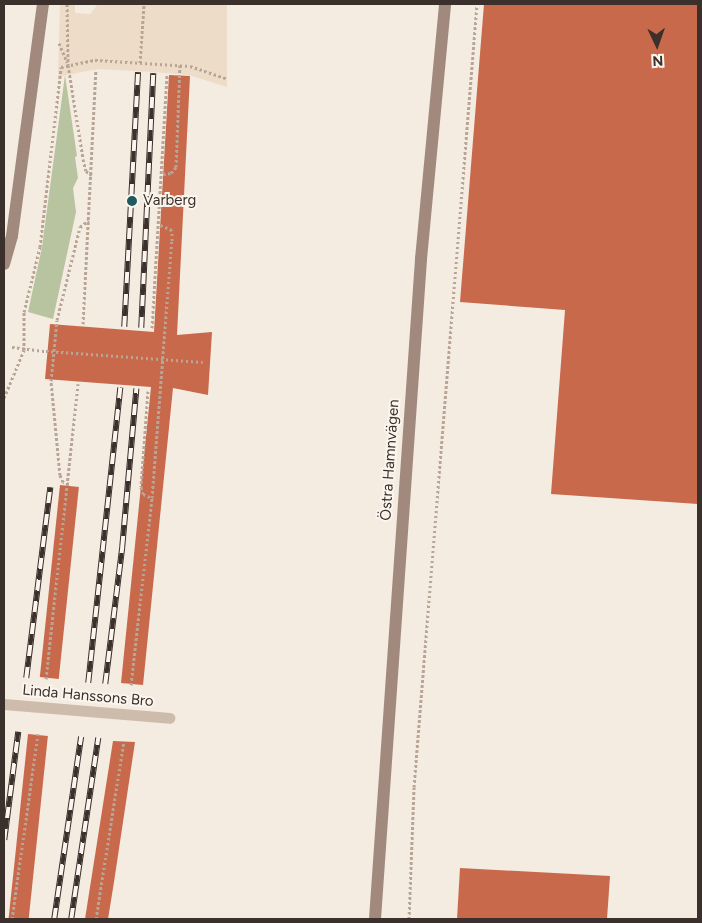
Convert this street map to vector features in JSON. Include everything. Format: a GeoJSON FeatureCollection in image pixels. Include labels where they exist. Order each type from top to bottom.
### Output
{"type":"FeatureCollection","features":[{"type":"Feature","properties":{"kind":"street"},"geometry":{"type":"LineString","coordinates":[[4,264],[12,236],[43,4]]}},
{"type":"Feature","properties":{"kind":"street","name":"Östra Hamnvägen"},"geometry":{"type":"LineString","coordinates":[[375,919],[420,279],[446,4]]}},
{"type":"Feature","properties":{"kind":"lane","name":"Linda Hanssons Bro"},"geometry":{"type":"LineString","coordinates":[[4,704],[169,718]]}},
{"type":"Feature","properties":{"kind":"path"},"geometry":{"type":"LineString","coordinates":[[67,4],[68,65],[83,159],[86,171],[92,175]]}},
{"type":"Feature","properties":{"kind":"path"},"geometry":{"type":"LineString","coordinates":[[140,63],[144,4]]}},
{"type":"Feature","properties":{"kind":"path"},"geometry":{"type":"LineString","coordinates":[[409,919],[414,788],[477,4]]}},
{"type":"Feature","properties":{"kind":"path"},"geometry":{"type":"LineString","coordinates":[[59,43],[68,65]]}},
{"type":"Feature","properties":{"kind":"path"},"geometry":{"type":"LineString","coordinates":[[4,398],[24,350],[24,312],[41,238],[61,67],[95,60],[180,65],[227,79]]}},
{"type":"Feature","properties":{"kind":"path"},"geometry":{"type":"LineString","coordinates":[[163,174],[175,170],[180,65]]}},
{"type":"Feature","properties":{"kind":"path"},"geometry":{"type":"LineString","coordinates":[[82,324],[92,175],[96,69]]}},
{"type":"Feature","properties":{"kind":"path"},"geometry":{"type":"LineString","coordinates":[[152,328],[160,225],[167,74]]}},
{"type":"Feature","properties":{"kind":"path"},"geometry":{"type":"LineString","coordinates":[[69,484],[63,482],[60,475],[51,381],[56,324],[77,239],[83,223],[89,220]]}},
{"type":"Feature","properties":{"kind":"path"},"geometry":{"type":"LineString","coordinates":[[131,685],[154,481],[172,241],[172,230],[160,225]]}},
{"type":"Feature","properties":{"kind":"path"},"geometry":{"type":"LineString","coordinates":[[12,347],[24,350],[203,362]]}},
{"type":"Feature","properties":{"kind":"path"},"geometry":{"type":"LineString","coordinates":[[46,679],[69,484],[78,384]]}},
{"type":"Feature","properties":{"kind":"path"},"geometry":{"type":"LineString","coordinates":[[148,391],[141,487],[143,494],[152,498]]}},
{"type":"Feature","properties":{"kind":"path"},"geometry":{"type":"LineString","coordinates":[[12,919],[38,734]]}},
{"type":"Feature","properties":{"kind":"path"},"geometry":{"type":"LineString","coordinates":[[96,919],[124,741]]}},
{"type":"Feature","properties":{"kind":"green space"},"geometry":{"type":"Polygon","coordinates":[[[65,75],[77,156],[75,157],[78,178],[73,188],[76,212],[53,319],[28,312],[42,247],[65,75]]]}},
{"type":"Feature","properties":{"kind":"shaded area"},"geometry":{"type":"Polygon","coordinates":[[[60,4],[75,4],[75,13],[90,14],[98,4],[227,4],[227,87],[189,75],[154,72],[97,69],[58,77],[60,4]]]}},
{"type":"Feature","properties":{"kind":"building"},"geometry":{"type":"Polygon","coordinates":[[[484,4],[698,4],[698,504],[551,494],[565,310],[460,302],[484,4]]]}},
{"type":"Feature","properties":{"kind":"building"},"geometry":{"type":"Polygon","coordinates":[[[169,75],[190,76],[177,335],[212,332],[208,395],[173,388],[143,685],[121,683],[151,387],[45,379],[50,324],[154,332],[169,75]]]}},
{"type":"Feature","properties":{"kind":"building"},"geometry":{"type":"Polygon","coordinates":[[[60,485],[79,487],[59,679],[40,677],[60,485]]]}},
{"type":"Feature","properties":{"kind":"building"},"geometry":{"type":"Polygon","coordinates":[[[28,734],[48,736],[29,919],[9,919],[28,734]]]}},
{"type":"Feature","properties":{"kind":"building"},"geometry":{"type":"Polygon","coordinates":[[[113,741],[135,742],[114,882],[108,919],[85,919],[113,741]]]}},
{"type":"Feature","properties":{"kind":"building"},"geometry":{"type":"Polygon","coordinates":[[[460,868],[610,876],[607,919],[457,919],[460,868]]]}},
{"type":"Feature","properties":{"kind":"railway"},"geometry":{"type":"LineString","coordinates":[[124,327],[138,72]]}},
{"type":"Feature","properties":{"kind":"railway"},"geometry":{"type":"LineString","coordinates":[[141,328],[153,73]]}},
{"type":"Feature","properties":{"kind":"railway"},"geometry":{"type":"LineString","coordinates":[[88,683],[120,388]]}},
{"type":"Feature","properties":{"kind":"railway"},"geometry":{"type":"LineString","coordinates":[[105,684],[122,547],[136,389]]}},
{"type":"Feature","properties":{"kind":"railway"},"geometry":{"type":"LineString","coordinates":[[26,678],[50,488]]}},
{"type":"Feature","properties":{"kind":"railway"},"geometry":{"type":"LineString","coordinates":[[4,840],[18,732]]}},
{"type":"Feature","properties":{"kind":"railway"},"geometry":{"type":"LineString","coordinates":[[54,919],[81,737]]}},
{"type":"Feature","properties":{"kind":"railway"},"geometry":{"type":"LineString","coordinates":[[71,919],[98,738]]}},
{"type":"Feature","properties":{"kind":"place","name":"Varberg"},"geometry":{"type":"Point","coordinates":[132,201]}}]}
